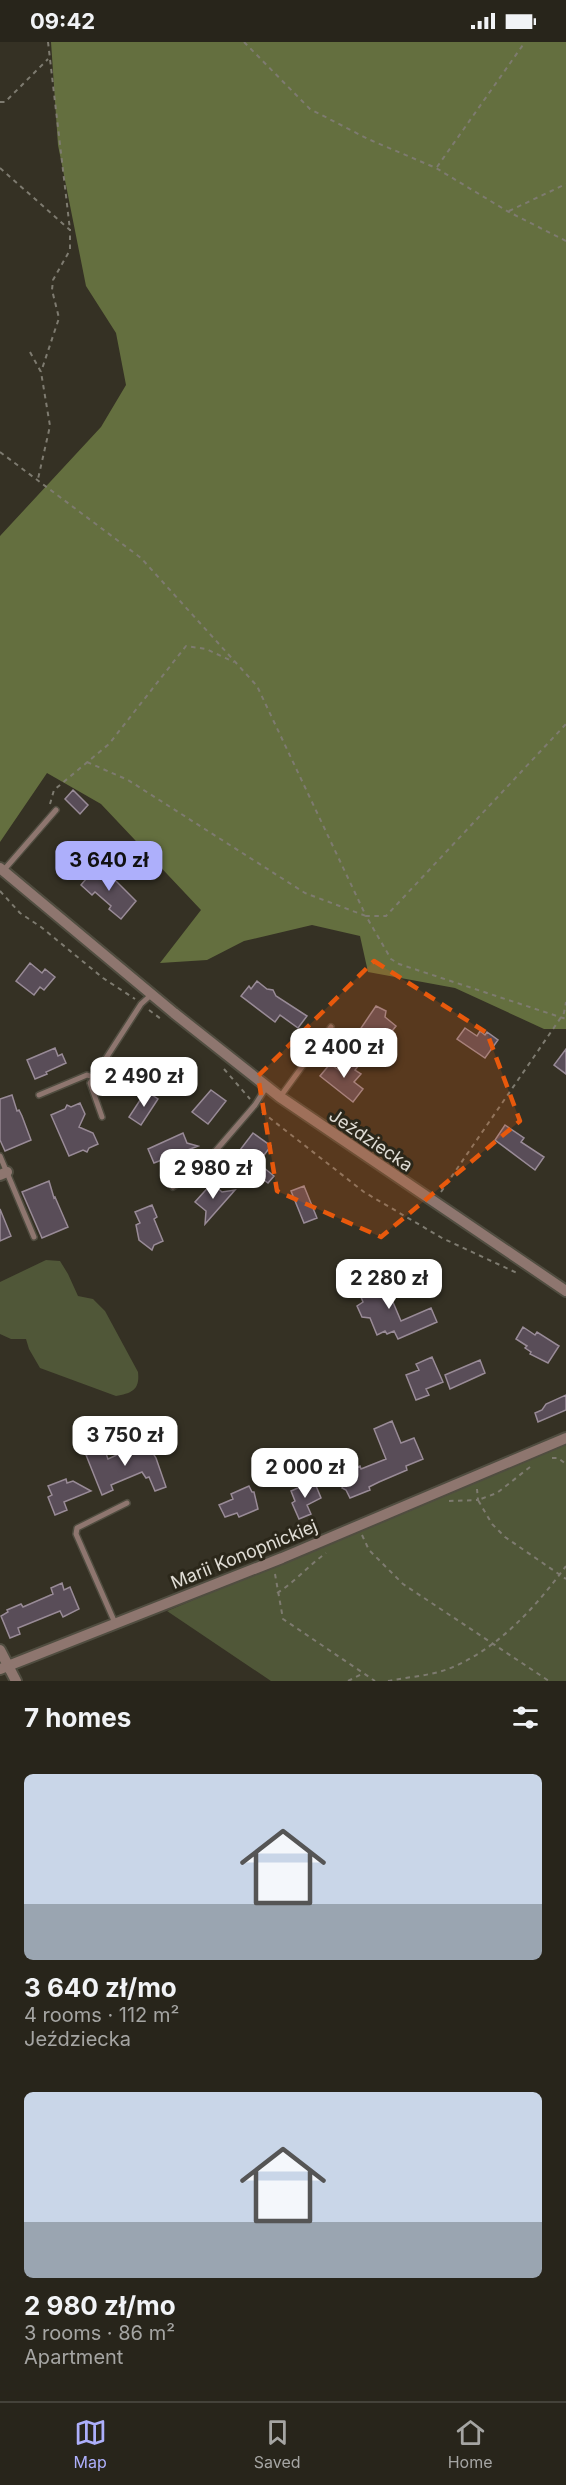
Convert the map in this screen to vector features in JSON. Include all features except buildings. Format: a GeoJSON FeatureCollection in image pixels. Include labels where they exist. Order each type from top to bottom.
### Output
{"type":"FeatureCollection","features":[{"type":"Feature","properties":{"kind":"street","name":"Jeździecka"},"geometry":{"type":"LineString","coordinates":[[1,870],[280,1097],[566,1291]]}},
{"type":"Feature","properties":{"kind":"street","name":"Marii Konopnickiej"},"geometry":{"type":"LineString","coordinates":[[4,1668],[282,1558],[566,1438]]}},
{"type":"Feature","properties":{"kind":"street"},"geometry":{"type":"LineString","coordinates":[[0,1650],[4,1668],[16,1681]]}},
{"type":"Feature","properties":{"kind":"lane"},"geometry":{"type":"LineString","coordinates":[[1,870],[56,810]]}},
{"type":"Feature","properties":{"kind":"lane"},"geometry":{"type":"LineString","coordinates":[[102,1117],[90,1083],[141,1004],[152,994]]}},
{"type":"Feature","properties":{"kind":"lane"},"geometry":{"type":"LineString","coordinates":[[280,1097],[331,1027]]}},
{"type":"Feature","properties":{"kind":"lane"},"geometry":{"type":"LineString","coordinates":[[39,1095],[87,1075],[93,1077]]}},
{"type":"Feature","properties":{"kind":"lane"},"geometry":{"type":"LineString","coordinates":[[173,1186],[199,1170],[255,1105],[267,1086]]}},
{"type":"Feature","properties":{"kind":"lane"},"geometry":{"type":"LineString","coordinates":[[0,1156],[3,1173],[34,1237]]}},
{"type":"Feature","properties":{"kind":"lane"},"geometry":{"type":"LineString","coordinates":[[116,1623],[76,1534],[77,1528],[127,1503]]}},
{"type":"Feature","properties":{"kind":"path"},"geometry":{"type":"LineString","coordinates":[[41,372],[59,318],[52,290],[53,280],[70,250],[70,230],[48,42]]}},
{"type":"Feature","properties":{"kind":"path"},"geometry":{"type":"LineString","coordinates":[[244,42],[310,110],[368,139],[436,168],[508,212],[566,241]]}},
{"type":"Feature","properties":{"kind":"path"},"geometry":{"type":"LineString","coordinates":[[436,168],[525,42]]}},
{"type":"Feature","properties":{"kind":"path"},"geometry":{"type":"LineString","coordinates":[[0,102],[5,102],[49,58]]}},
{"type":"Feature","properties":{"kind":"path"},"geometry":{"type":"LineString","coordinates":[[0,168],[70,230]]}},
{"type":"Feature","properties":{"kind":"path"},"geometry":{"type":"LineString","coordinates":[[508,212],[566,184]]}},
{"type":"Feature","properties":{"kind":"path"},"geometry":{"type":"LineString","coordinates":[[30,352],[41,372],[50,426],[38,479]]}},
{"type":"Feature","properties":{"kind":"path"},"geometry":{"type":"LineString","coordinates":[[0,452],[141,558],[256,686],[366,916],[390,959],[399,964],[566,1019]]}},
{"type":"Feature","properties":{"kind":"path"},"geometry":{"type":"LineString","coordinates":[[46,822],[54,790],[109,744],[186,646],[206,649],[236,663]]}},
{"type":"Feature","properties":{"kind":"path"},"geometry":{"type":"LineString","coordinates":[[87,762],[128,780],[305,893],[366,916],[386,916],[566,724]]}},
{"type":"Feature","properties":{"kind":"path"},"geometry":{"type":"LineString","coordinates":[[435,1202],[561,1017],[566,1002]]}},
{"type":"Feature","properties":{"kind":"path"},"geometry":{"type":"LineString","coordinates":[[544,1458],[558,1458],[566,1464]]}},
{"type":"Feature","properties":{"kind":"path"},"geometry":{"type":"LineString","coordinates":[[443,1502],[478,1500],[497,1493],[536,1462]]}},
{"type":"Feature","properties":{"kind":"path"},"geometry":{"type":"LineString","coordinates":[[476,1477],[478,1500],[492,1524],[505,1537],[566,1579]]}},
{"type":"Feature","properties":{"kind":"path"},"geometry":{"type":"LineString","coordinates":[[354,1539],[362,1535],[369,1550],[403,1584],[549,1681]]}},
{"type":"Feature","properties":{"kind":"path"},"geometry":{"type":"LineString","coordinates":[[277,1593],[294,1582],[311,1564],[327,1552]]}},
{"type":"Feature","properties":{"kind":"path"},"geometry":{"type":"LineString","coordinates":[[282,1558],[274,1577],[284,1619],[375,1681]]}},
{"type":"Feature","properties":{"kind":"path"},"geometry":{"type":"LineString","coordinates":[[388,1681],[446,1670],[481,1652],[508,1633],[566,1566]]}},
{"type":"Feature","properties":{"kind":"path"},"geometry":{"type":"LineString","coordinates":[[348,1681],[364,1673]]}},
{"type":"Feature","properties":{"kind":"highlighted area"},"geometry":{"type":"Polygon","coordinates":[[[374,961],[487,1033],[520,1121],[381,1237],[277,1191],[258,1076],[374,961]]]}},
{"type":"Feature","properties":{"kind":"green space"},"geometry":{"type":"Polygon","coordinates":[[[51,42],[566,42],[566,1029],[544,1029],[455,988],[368,972],[360,936],[312,925],[244,941],[207,960],[160,963],[201,910],[101,804],[47,773],[0,842],[0,536],[101,427],[126,385],[116,333],[86,286],[58,145],[51,42]]]}},
{"type":"Feature","properties":{"kind":"green space"},"geometry":{"type":"Polygon","coordinates":[[[46,1260],[60,1261],[78,1296],[93,1299],[105,1311],[138,1372],[138,1383],[131,1392],[116,1396],[40,1368],[26,1339],[11,1339],[0,1334],[0,1282],[46,1260]]]}},
{"type":"Feature","properties":{"kind":"green space"},"geometry":{"type":"Polygon","coordinates":[[[566,1444],[566,1681],[271,1681],[167,1611],[566,1444]]]}}]}
